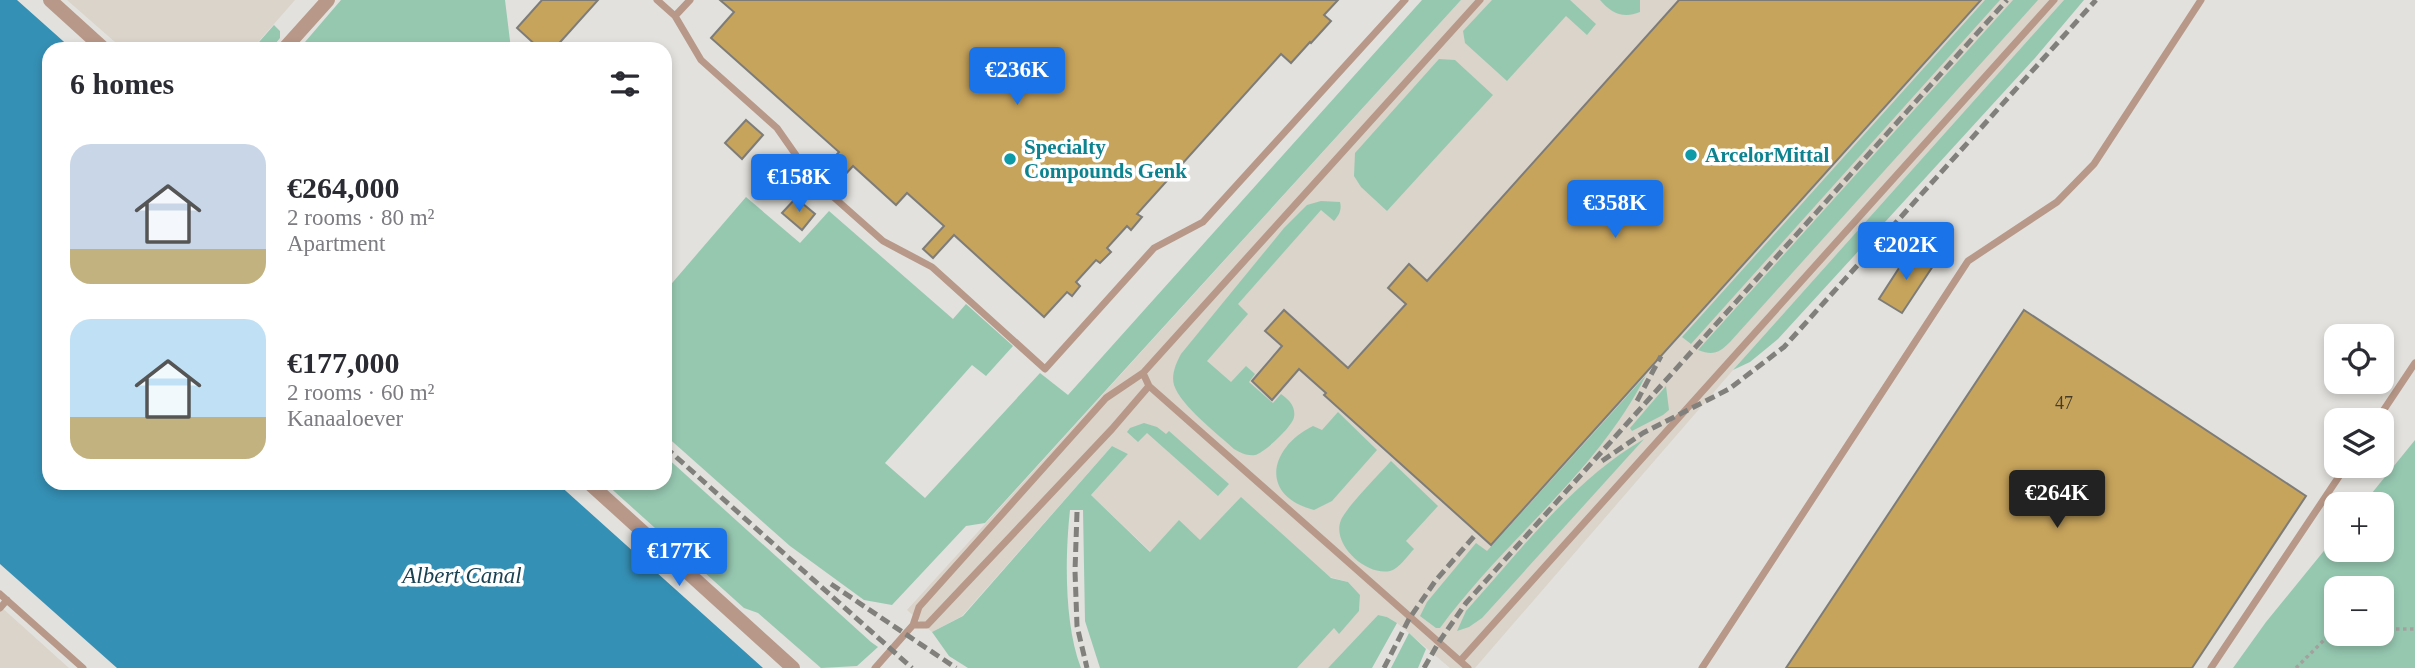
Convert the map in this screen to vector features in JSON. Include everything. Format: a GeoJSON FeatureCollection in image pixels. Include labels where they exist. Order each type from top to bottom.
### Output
{"type":"FeatureCollection","features":[{"type":"Feature","properties":{"kind":"street"},"geometry":{"type":"LineString","coordinates":[[50,0],[96,42]]}},
{"type":"Feature","properties":{"kind":"street"},"geometry":{"type":"LineString","coordinates":[[290,42],[328,0]]}},
{"type":"Feature","properties":{"kind":"street"},"geometry":{"type":"LineString","coordinates":[[597,490],[793,668]]}},
{"type":"Feature","properties":{"kind":"lane"},"geometry":{"type":"LineString","coordinates":[[657,0],[675,16],[701,60],[778,128],[812,178],[883,241],[932,267],[1045,369],[1154,248],[1203,222],[1405,0]]}},
{"type":"Feature","properties":{"kind":"lane"},"geometry":{"type":"LineString","coordinates":[[675,16],[690,0]]}},
{"type":"Feature","properties":{"kind":"lane"},"geometry":{"type":"LineString","coordinates":[[875,668],[913,625],[919,607],[1106,398],[1143,373],[1480,0]]}},
{"type":"Feature","properties":{"kind":"lane"},"geometry":{"type":"LineString","coordinates":[[1460,661],[2053,0]]}},
{"type":"Feature","properties":{"kind":"lane"},"geometry":{"type":"LineString","coordinates":[[1702,668],[1968,261],[2057,202],[2094,164],[2201,0]]}},
{"type":"Feature","properties":{"kind":"lane"},"geometry":{"type":"LineString","coordinates":[[2385,408],[2415,363]]}},
{"type":"Feature","properties":{"kind":"lane"},"geometry":{"type":"LineString","coordinates":[[1143,373],[1149,386],[1468,668]]}},
{"type":"Feature","properties":{"kind":"lane"},"geometry":{"type":"LineString","coordinates":[[913,625],[927,625],[1112,429],[1149,386]]}},
{"type":"Feature","properties":{"kind":"lane"},"geometry":{"type":"LineString","coordinates":[[2211,668],[2338,478]]}},
{"type":"Feature","properties":{"kind":"lane"},"geometry":{"type":"LineString","coordinates":[[0,608],[3,597],[83,668]]}},
{"type":"Feature","properties":{"kind":"path"},"geometry":{"type":"LineString","coordinates":[[2394,629],[2415,629]]}},
{"type":"Feature","properties":{"kind":"path"},"geometry":{"type":"LineString","coordinates":[[2296,668],[2324,640]]}},
{"type":"Feature","properties":{"kind":"shaded area"},"geometry":{"type":"Polygon","coordinates":[[[67,0],[295,0],[258,42],[115,42],[67,0]]]}},
{"type":"Feature","properties":{"kind":"shaded area"},"geometry":{"type":"Polygon","coordinates":[[[1461,0],[2064,0],[1733,370],[1475,668],[1450,668],[1397,623],[1378,615],[1328,668],[1297,668],[1334,627],[1339,633],[1359,611],[1360,595],[1348,582],[1200,541],[1151,552],[1091,495],[1128,454],[1112,446],[962,616],[932,632],[907,610],[1461,0]]]}},
{"type":"Feature","properties":{"kind":"shaded area"},"geometry":{"type":"Polygon","coordinates":[[[0,606],[69,668],[0,668],[0,606]]]}},
{"type":"Feature","properties":{"kind":"green space"},"geometry":{"type":"Polygon","coordinates":[[[341,0],[505,0],[510,42],[305,42],[341,0]]]}},
{"type":"Feature","properties":{"kind":"green space"},"geometry":{"type":"Polygon","coordinates":[[[1422,0],[1461,0],[985,523],[966,526],[892,605],[864,600],[790,546],[672,441],[672,283],[746,197],[800,243],[829,211],[953,319],[966,304],[1013,346],[986,376],[972,365],[885,463],[925,498],[1040,373],[1068,395],[1422,0]]]}},
{"type":"Feature","properties":{"kind":"green space"},"geometry":{"type":"Polygon","coordinates":[[[1492,0],[1570,0],[1596,24],[1587,35],[1566,16],[1507,81],[1465,43],[1463,31],[1492,0]]]}},
{"type":"Feature","properties":{"kind":"green space"},"geometry":{"type":"Polygon","coordinates":[[[1600,0],[1640,0],[1640,12],[1628,15],[1618,13],[1600,0]]]}},
{"type":"Feature","properties":{"kind":"green space"},"geometry":{"type":"Polygon","coordinates":[[[1985,0],[2000,0],[1691,344],[1682,337],[1985,0]]]}},
{"type":"Feature","properties":{"kind":"green space"},"geometry":{"type":"Polygon","coordinates":[[[2013,0],[2038,0],[1730,342],[1716,352],[1698,350],[2013,0]]]}},
{"type":"Feature","properties":{"kind":"green space"},"geometry":{"type":"Polygon","coordinates":[[[2064,0],[2084,0],[2035,58],[1778,339],[1750,362],[1733,370],[2064,0]]]}},
{"type":"Feature","properties":{"kind":"green space"},"geometry":{"type":"Polygon","coordinates":[[[274,25],[280,31],[277,42],[259,42],[274,25]]]}},
{"type":"Feature","properties":{"kind":"green space"},"geometry":{"type":"Polygon","coordinates":[[[1439,59],[1455,60],[1493,95],[1387,211],[1361,187],[1354,176],[1355,153],[1439,59]]]}},
{"type":"Feature","properties":{"kind":"green space"},"geometry":{"type":"Polygon","coordinates":[[[1321,201],[1340,202],[1337,217],[1334,221],[1321,210],[1238,304],[1248,314],[1207,361],[1231,382],[1246,366],[1255,374],[1249,382],[1273,403],[1281,394],[1293,406],[1294,417],[1278,439],[1255,455],[1244,454],[1234,449],[1184,402],[1174,385],[1174,369],[1181,354],[1284,228],[1307,205],[1321,201]]]}},
{"type":"Feature","properties":{"kind":"green space"},"geometry":{"type":"Polygon","coordinates":[[[1646,375],[1602,444],[1465,596],[1440,628],[1420,616],[1427,602],[1476,543],[1487,551],[1646,375]]]}},
{"type":"Feature","properties":{"kind":"green space"},"geometry":{"type":"Polygon","coordinates":[[[1666,386],[1669,410],[1632,431],[1630,428],[1666,386]]]}},
{"type":"Feature","properties":{"kind":"green space"},"geometry":{"type":"Polygon","coordinates":[[[1338,412],[1377,450],[1332,501],[1314,510],[1296,503],[1284,494],[1276,470],[1287,446],[1298,435],[1313,426],[1322,430],[1338,412]]]}},
{"type":"Feature","properties":{"kind":"green space"},"geometry":{"type":"Polygon","coordinates":[[[1144,423],[1157,427],[1166,434],[1169,431],[1229,484],[1218,496],[1147,433],[1138,442],[1127,432],[1130,428],[1144,423]]]}},
{"type":"Feature","properties":{"kind":"green space"},"geometry":{"type":"Polygon","coordinates":[[[1644,439],[1482,618],[1457,631],[1466,611],[1549,518],[1594,475],[1644,439]]]}},
{"type":"Feature","properties":{"kind":"green space"},"geometry":{"type":"Polygon","coordinates":[[[2415,440],[2415,668],[2233,668],[2266,622],[2324,551],[2324,562],[2394,562],[2394,492],[2373,492],[2384,478],[2394,478],[2394,466],[2415,440]]]}},
{"type":"Feature","properties":{"kind":"green space"},"geometry":{"type":"Polygon","coordinates":[[[1112,446],[1128,454],[1091,495],[1150,552],[1179,520],[1200,540],[1241,497],[1331,578],[1348,582],[1360,595],[1359,611],[1339,634],[1334,628],[1297,668],[1100,668],[1085,621],[1083,510],[1070,510],[1067,590],[1071,631],[1081,668],[968,668],[949,656],[932,632],[963,616],[1112,446]]]}},
{"type":"Feature","properties":{"kind":"green space"},"geometry":{"type":"Polygon","coordinates":[[[1391,461],[1438,506],[1406,541],[1414,549],[1403,562],[1393,570],[1381,571],[1371,569],[1353,556],[1341,539],[1339,529],[1349,508],[1391,461]]]}},
{"type":"Feature","properties":{"kind":"green space"},"geometry":{"type":"Polygon","coordinates":[[[672,462],[878,647],[857,666],[821,668],[758,613],[744,608],[613,490],[672,490],[672,462]]]}},
{"type":"Feature","properties":{"kind":"green space"},"geometry":{"type":"Polygon","coordinates":[[[1378,615],[1397,623],[1372,668],[1328,668],[1378,615]]]}},
{"type":"Feature","properties":{"kind":"green space"},"geometry":{"type":"Polygon","coordinates":[[[1409,633],[1426,649],[1418,668],[1391,668],[1409,633]]]}},
{"type":"Feature","properties":{"kind":"water","name":"Albert Canal"},"geometry":{"type":"Polygon","coordinates":[[[0,0],[17,0],[64,42],[42,42],[42,490],[565,490],[763,668],[117,668],[0,564],[0,0]]]}},
{"type":"Feature","properties":{"kind":"building"},"geometry":{"type":"Polygon","coordinates":[[[542,0],[598,0],[560,42],[532,42],[517,28],[542,0]]]}},
{"type":"Feature","properties":{"kind":"building","name":"Specialty Compounds Genk"},"geometry":{"type":"Polygon","coordinates":[[[720,0],[1338,0],[1324,15],[1331,21],[1311,43],[1291,63],[1281,54],[1137,214],[1142,217],[1131,230],[1127,226],[1107,248],[1111,252],[1100,263],[1096,260],[1076,282],[1080,286],[1072,296],[1067,292],[1044,317],[954,235],[933,258],[923,249],[944,226],[907,193],[896,205],[853,166],[833,188],[818,175],[839,152],[711,38],[734,12],[720,0]]]}},
{"type":"Feature","properties":{"kind":"building","name":"ArcelorMittal"},"geometry":{"type":"Polygon","coordinates":[[[1679,0],[1981,0],[1491,545],[1324,395],[1326,393],[1299,369],[1272,400],[1252,381],[1282,346],[1265,331],[1284,310],[1348,368],[1406,304],[1388,288],[1409,264],[1427,281],[1679,0]]]}},
{"type":"Feature","properties":{"kind":"building"},"geometry":{"type":"Polygon","coordinates":[[[746,120],[763,135],[742,159],[725,143],[746,120]]]}},
{"type":"Feature","properties":{"kind":"building"},"geometry":{"type":"Polygon","coordinates":[[[796,198],[815,214],[802,230],[782,213],[796,198]]]}},
{"type":"Feature","properties":{"kind":"building"},"geometry":{"type":"Polygon","coordinates":[[[1910,251],[1933,266],[1902,313],[1879,299],[1910,251]]]}},
{"type":"Feature","properties":{"kind":"building"},"geometry":{"type":"Polygon","coordinates":[[[2024,310],[2306,496],[2192,668],[1786,668],[2024,310]]]}},
{"type":"Feature","properties":{"kind":"railway"},"geometry":{"type":"LineString","coordinates":[[1424,668],[1466,603],[2007,0]]}},
{"type":"Feature","properties":{"kind":"railway"},"geometry":{"type":"LineString","coordinates":[[1602,461],[1643,433],[1729,389],[1784,347],[2096,0]]}},
{"type":"Feature","properties":{"kind":"railway"},"geometry":{"type":"LineString","coordinates":[[1637,401],[1661,356]]}},
{"type":"Feature","properties":{"kind":"railway"},"geometry":{"type":"LineString","coordinates":[[672,453],[912,668]]}},
{"type":"Feature","properties":{"kind":"railway"},"geometry":{"type":"LineString","coordinates":[[1077,512],[1077,626],[1087,668]]}},
{"type":"Feature","properties":{"kind":"railway"},"geometry":{"type":"LineString","coordinates":[[1384,668],[1409,619],[1436,580],[1477,533]]}},
{"type":"Feature","properties":{"kind":"railway"},"geometry":{"type":"LineString","coordinates":[[831,584],[956,668]]}},
{"type":"Feature","properties":{"kind":"place","name":"ArcelorMittal"},"geometry":{"type":"Point","coordinates":[1691,155]}},
{"type":"Feature","properties":{"kind":"place","name":"Specialty Compounds Genk"},"geometry":{"type":"Point","coordinates":[1010,159]}}]}
